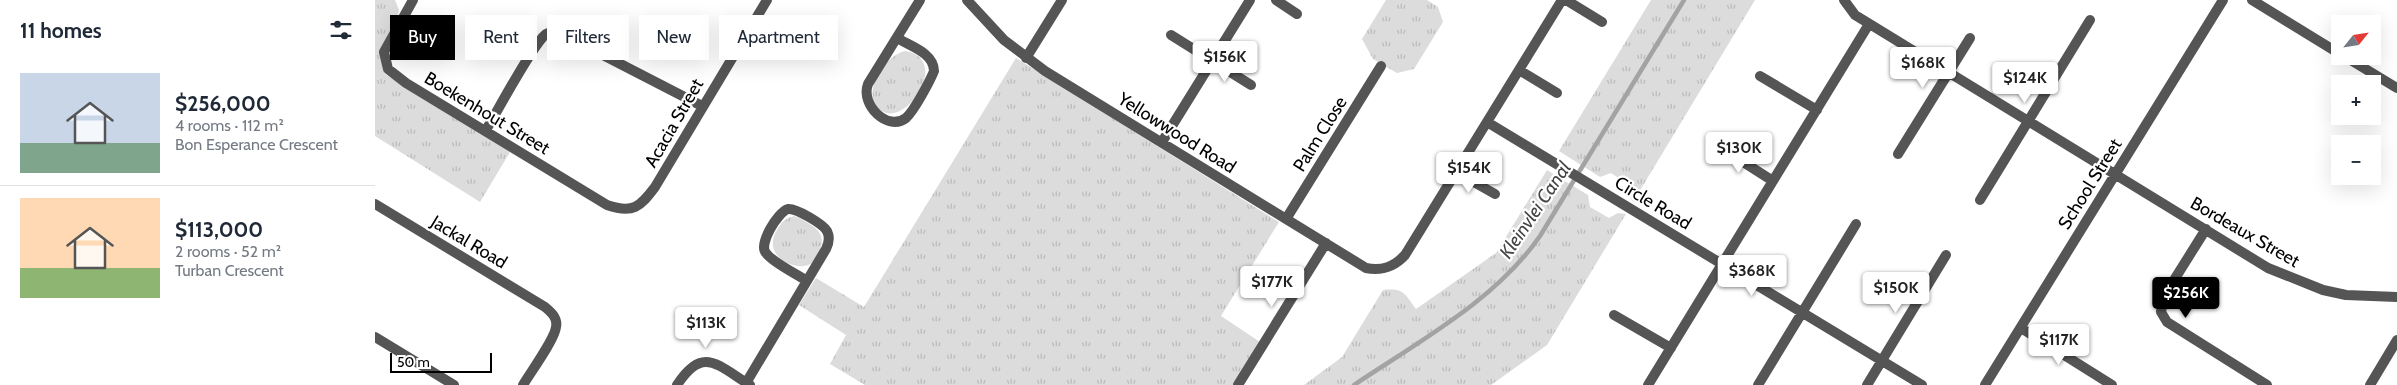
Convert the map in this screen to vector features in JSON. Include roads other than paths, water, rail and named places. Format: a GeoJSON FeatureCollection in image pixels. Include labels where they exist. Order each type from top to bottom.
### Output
{"type":"FeatureCollection","features":[{"type":"Feature","properties":{"kind":"street","name":"Acacia Street"},"geometry":{"type":"LineString","coordinates":[[607,205],[622,211],[639,205],[647,198],[767,0]]}},
{"type":"Feature","properties":{"kind":"street"},"geometry":{"type":"LineString","coordinates":[[897,38],[929,57],[934,71],[910,114],[901,120],[893,122],[872,111],[868,105],[866,93],[868,84],[920,0]]}},
{"type":"Feature","properties":{"kind":"street","name":"Yellowwood Road"},"geometry":{"type":"LineString","coordinates":[[967,0],[1004,40],[1026,58],[1366,268],[1392,266],[1405,255],[1457,172]]}},
{"type":"Feature","properties":{"kind":"street"},"geometry":{"type":"LineString","coordinates":[[1026,58],[1061,0]]}},
{"type":"Feature","properties":{"kind":"street"},"geometry":{"type":"LineString","coordinates":[[1162,142],[1250,0]]}},
{"type":"Feature","properties":{"kind":"street"},"geometry":{"type":"LineString","coordinates":[[1275,0],[1297,14]]}},
{"type":"Feature","properties":{"kind":"street"},"geometry":{"type":"LineString","coordinates":[[1495,194],[1457,172],[1562,0]]}},
{"type":"Feature","properties":{"kind":"street"},"geometry":{"type":"LineString","coordinates":[[1567,0],[1601,22]]}},
{"type":"Feature","properties":{"kind":"street","name":"Bordeaux Street"},"geometry":{"type":"LineString","coordinates":[[1843,0],[1850,12],[1869,24],[2269,268],[2301,282],[2346,295],[2397,297]]}},
{"type":"Feature","properties":{"kind":"street","name":"School Street"},"geometry":{"type":"LineString","coordinates":[[1985,385],[2223,0]]}},
{"type":"Feature","properties":{"kind":"street"},"geometry":{"type":"LineString","coordinates":[[2252,0],[2331,48]]}},
{"type":"Feature","properties":{"kind":"street","name":"Boekenhout Street"},"geometry":{"type":"LineString","coordinates":[[409,1],[384,52],[388,69],[406,83],[607,205]]}},
{"type":"Feature","properties":{"kind":"street"},"geometry":{"type":"LineString","coordinates":[[1980,200],[2090,20]]}},
{"type":"Feature","properties":{"kind":"street"},"geometry":{"type":"LineString","coordinates":[[1649,385],[1869,24]]}},
{"type":"Feature","properties":{"kind":"street"},"geometry":{"type":"LineString","coordinates":[[485,130],[542,38],[553,32],[568,37],[702,106]]}},
{"type":"Feature","properties":{"kind":"street"},"geometry":{"type":"LineString","coordinates":[[1171,35],[1251,85]]}},
{"type":"Feature","properties":{"kind":"street"},"geometry":{"type":"LineString","coordinates":[[1898,154],[1970,38]]}},
{"type":"Feature","properties":{"kind":"street"},"geometry":{"type":"LineString","coordinates":[[2359,65],[2397,88]]}},
{"type":"Feature","properties":{"kind":"street","name":"Palm Close"},"geometry":{"type":"LineString","coordinates":[[1286,219],[1381,66]]}},
{"type":"Feature","properties":{"kind":"street"},"geometry":{"type":"LineString","coordinates":[[1519,70],[1557,94]]}},
{"type":"Feature","properties":{"kind":"street"},"geometry":{"type":"LineString","coordinates":[[1761,76],[1817,110]]}},
{"type":"Feature","properties":{"kind":"street","name":"Circle Road"},"geometry":{"type":"LineString","coordinates":[[1487,122],[1922,385]]}},
{"type":"Feature","properties":{"kind":"street"},"geometry":{"type":"LineString","coordinates":[[1719,146],[1773,181]]}},
{"type":"Feature","properties":{"kind":"street","name":"Jackal Road"},"geometry":{"type":"LineString","coordinates":[[375,204],[545,307],[555,318],[556,327],[523,385]]}},
{"type":"Feature","properties":{"kind":"street"},"geometry":{"type":"LineString","coordinates":[[677,385],[690,366],[702,362],[711,362],[748,384],[827,249],[829,236],[824,227],[798,210],[789,209],[781,214],[765,239],[763,249],[767,256],[807,281]]}},
{"type":"Feature","properties":{"kind":"street"},"geometry":{"type":"LineString","coordinates":[[1758,385],[1856,224]]}},
{"type":"Feature","properties":{"kind":"street"},"geometry":{"type":"LineString","coordinates":[[2206,228],[2164,296],[2161,312],[2167,322],[2266,385]]}},
{"type":"Feature","properties":{"kind":"street"},"geometry":{"type":"LineString","coordinates":[[1238,385],[1326,243]]}},
{"type":"Feature","properties":{"kind":"street"},"geometry":{"type":"LineString","coordinates":[[1867,385],[1946,255]]}},
{"type":"Feature","properties":{"kind":"street"},"geometry":{"type":"LineString","coordinates":[[1614,315],[1671,348]]}},
{"type":"Feature","properties":{"kind":"street"},"geometry":{"type":"LineString","coordinates":[[2021,328],[2110,384]]}},
{"type":"Feature","properties":{"kind":"street"},"geometry":{"type":"LineString","coordinates":[[375,337],[454,385]]}},
{"type":"Feature","properties":{"kind":"street"},"geometry":{"type":"LineString","coordinates":[[2370,385],[2397,340]]}},
{"type":"Feature","properties":{"kind":"waterway","name":"Kleinvlei Canal"},"geometry":{"type":"LineString","coordinates":[[1354,385],[1455,318],[1479,300],[1522,259],[1540,236],[1684,0]]}}]}
